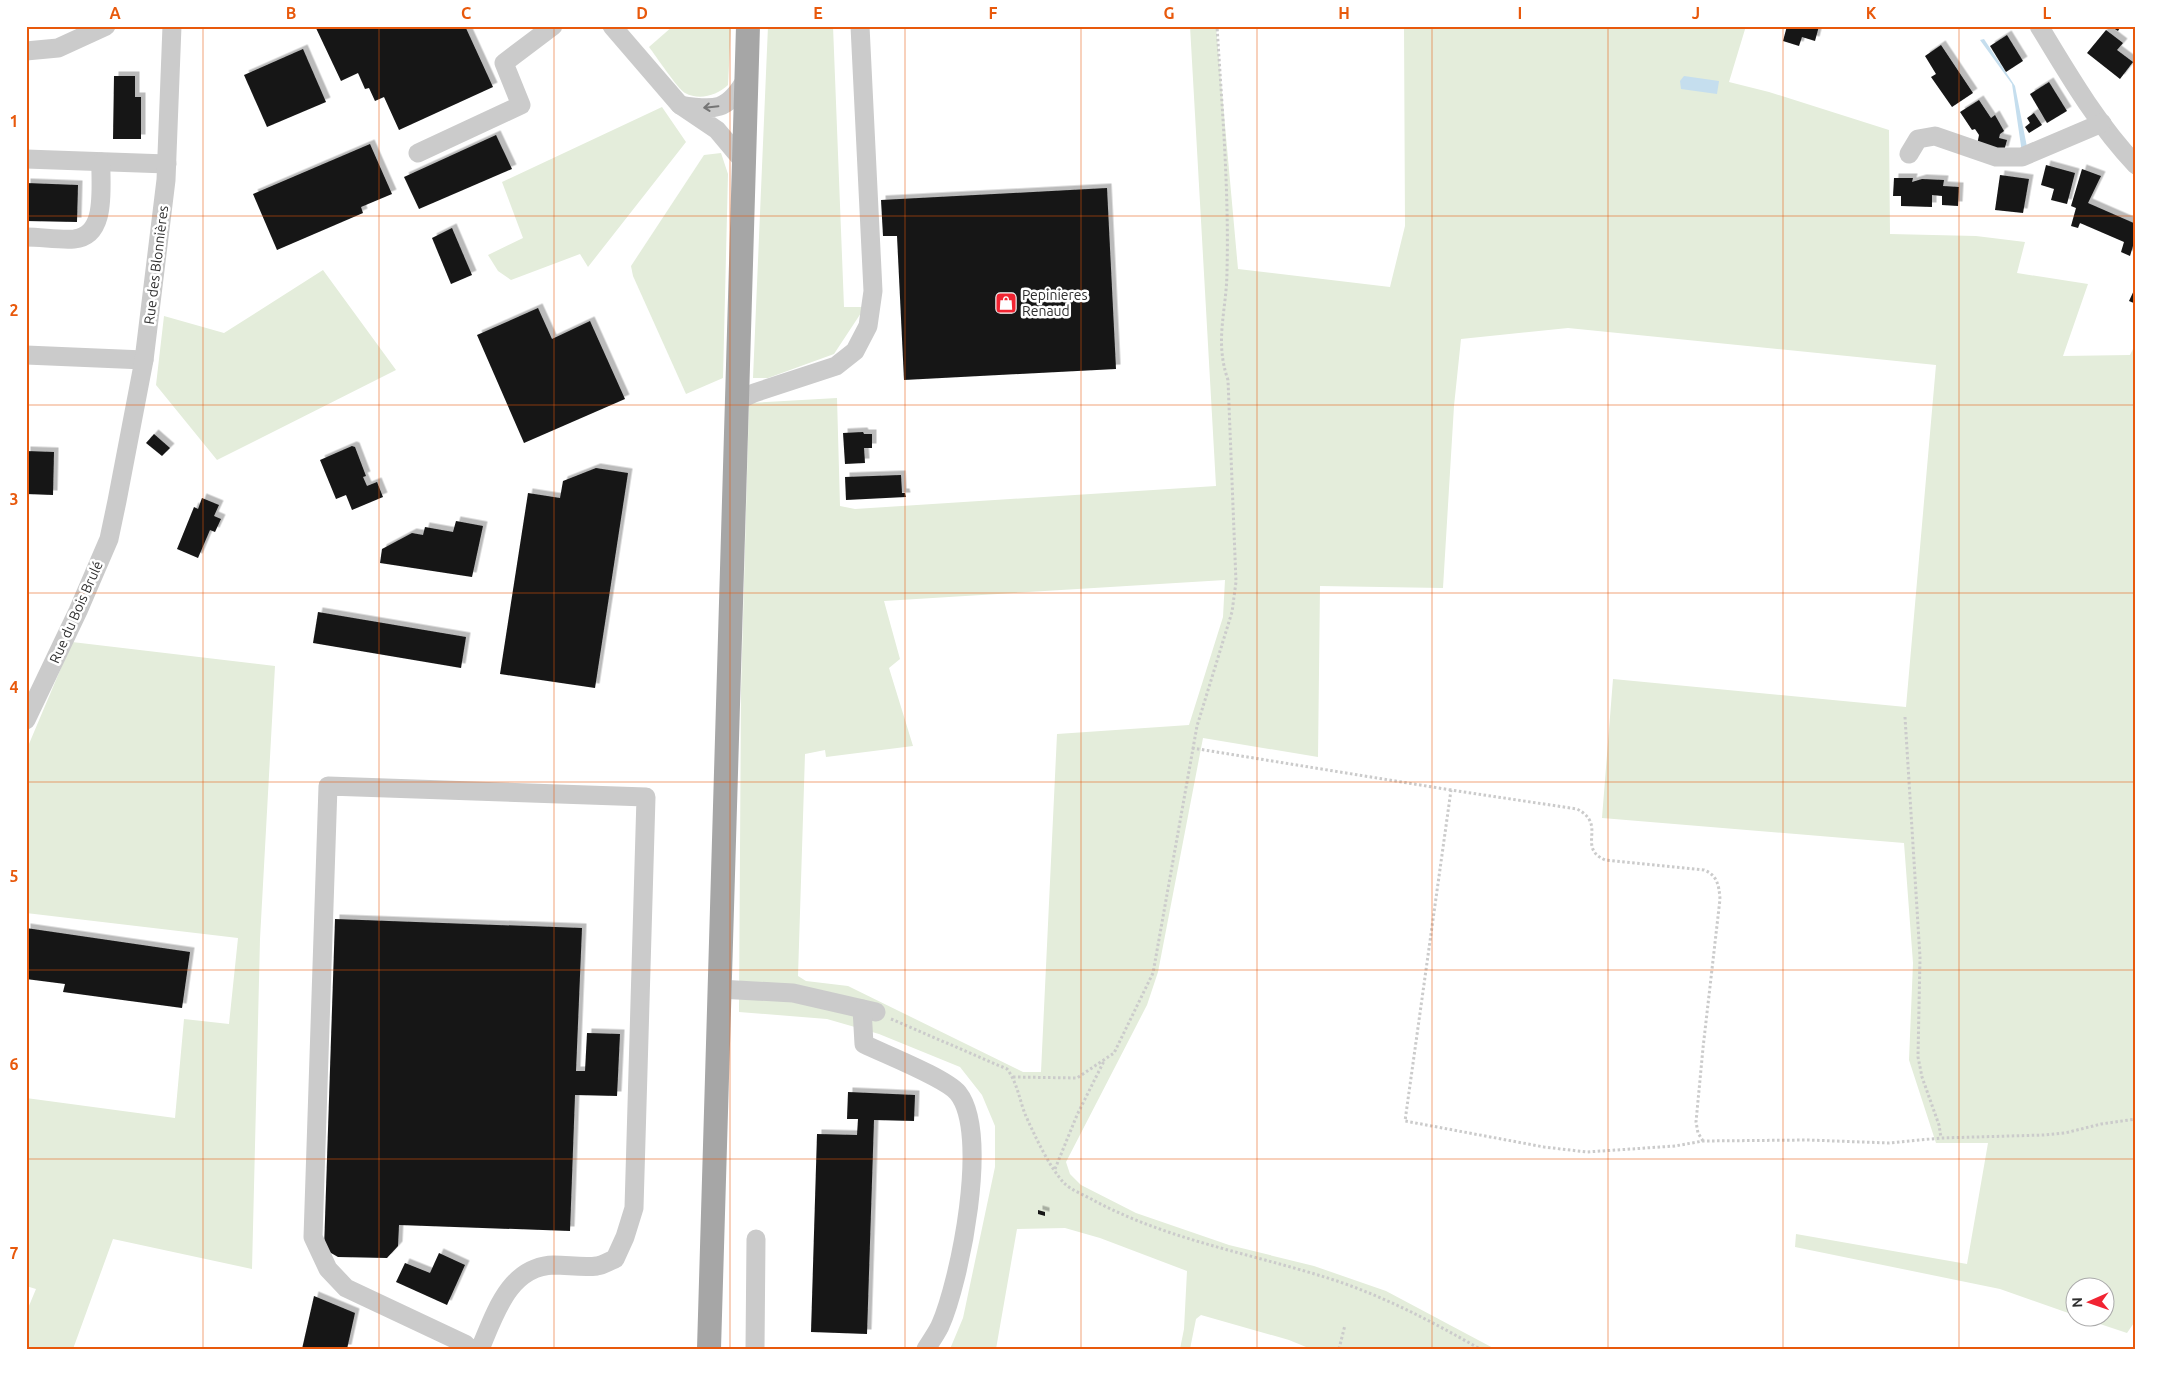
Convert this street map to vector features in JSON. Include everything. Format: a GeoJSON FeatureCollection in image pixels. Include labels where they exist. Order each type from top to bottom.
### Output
{"type":"FeatureCollection","features":[{"type":"Feature","properties":{"kind":"main road"},"geometry":{"type":"LineString","coordinates":[[709,1349],[748,26]]}},
{"type":"Feature","properties":{"kind":"street"},"geometry":{"type":"LineString","coordinates":[[26,51],[58,48],[106,26]]}},
{"type":"Feature","properties":{"kind":"street","name":"Rue des Blonnières"},"geometry":{"type":"LineString","coordinates":[[117,501],[144,360],[166,164],[172,26]]}},
{"type":"Feature","properties":{"kind":"street"},"geometry":{"type":"LineString","coordinates":[[418,153],[520,105],[504,64],[553,26]]}},
{"type":"Feature","properties":{"kind":"street"},"geometry":{"type":"LineString","coordinates":[[612,26],[680,105],[717,130],[743,161]]}},
{"type":"Feature","properties":{"kind":"street"},"geometry":{"type":"LineString","coordinates":[[737,401],[754,393],[836,366],[855,351],[868,326],[873,291],[860,26]]}},
{"type":"Feature","properties":{"kind":"street"},"geometry":{"type":"LineString","coordinates":[[2039,26],[2070,78],[2102,123],[2134,159]]}},
{"type":"Feature","properties":{"kind":"street"},"geometry":{"type":"LineString","coordinates":[[680,105],[711,108],[722,106],[732,100],[746,79]]}},
{"type":"Feature","properties":{"kind":"street"},"geometry":{"type":"LineString","coordinates":[[1909,154],[1918,139],[1934,136],[1996,157],[2022,157],[2102,123]]}},
{"type":"Feature","properties":{"kind":"street"},"geometry":{"type":"LineString","coordinates":[[26,159],[166,164]]}},
{"type":"Feature","properties":{"kind":"street"},"geometry":{"type":"LineString","coordinates":[[26,236],[75,239],[89,233],[96,224],[100,211],[101,162]]}},
{"type":"Feature","properties":{"kind":"street"},"geometry":{"type":"LineString","coordinates":[[26,355],[144,360]]}},
{"type":"Feature","properties":{"kind":"street","name":"Rue du Bois Brulé"},"geometry":{"type":"LineString","coordinates":[[26,720],[75,619],[109,539],[117,501]]}},
{"type":"Feature","properties":{"kind":"street"},"geometry":{"type":"LineString","coordinates":[[470,1349],[465,1344],[346,1288],[328,1269],[313,1237],[328,786],[646,797],[634,1208],[625,1237],[615,1259],[598,1266],[552,1265],[533,1268],[515,1280],[498,1305],[480,1349]]}},
{"type":"Feature","properties":{"kind":"street"},"geometry":{"type":"LineString","coordinates":[[719,989],[793,993],[869,1011],[864,1044],[942,1080],[958,1092],[968,1111],[973,1143],[971,1186],[956,1276],[940,1326],[926,1349]]}},
{"type":"Feature","properties":{"kind":"street"},"geometry":{"type":"LineString","coordinates":[[755,1349],[756,1239]]}},
{"type":"Feature","properties":{"kind":"path"},"geometry":{"type":"LineString","coordinates":[[1013,1077],[1077,1078],[1106,1059],[1114,1053],[1153,973],[1192,748],[1232,612],[1236,582],[1228,380],[1221,361],[1221,329],[1228,272],[1227,196],[1218,26]]}},
{"type":"Feature","properties":{"kind":"path"},"geometry":{"type":"LineString","coordinates":[[1905,717],[1920,957],[1918,1057],[1922,1077],[1940,1126],[1940,1138]]}},
{"type":"Feature","properties":{"kind":"path"},"geometry":{"type":"LineString","coordinates":[[1192,748],[1577,809],[1590,817],[1592,821],[1591,845],[1598,857],[1605,860],[1704,870],[1712,873],[1716,879],[1720,899],[1702,1048],[1696,1122],[1698,1133],[1703,1141]]}},
{"type":"Feature","properties":{"kind":"path"},"geometry":{"type":"LineString","coordinates":[[1450,790],[1405,1122],[1544,1147],[1588,1152],[1676,1146],[1703,1141],[1808,1140],[1889,1143],[1940,1138],[2051,1135],[2136,1119]]}},
{"type":"Feature","properties":{"kind":"path"},"geometry":{"type":"LineString","coordinates":[[869,1011],[1007,1069],[1013,1077],[1026,1114],[1054,1169],[1064,1184],[1106,1207],[1161,1229],[1205,1244],[1337,1281],[1405,1308],[1480,1349]]}},
{"type":"Feature","properties":{"kind":"path"},"geometry":{"type":"LineString","coordinates":[[1054,1169],[1077,1115],[1106,1059]]}},
{"type":"Feature","properties":{"kind":"path"},"geometry":{"type":"LineString","coordinates":[[1339,1349],[1345,1325]]}},
{"type":"Feature","properties":{"kind":"green space"},"geometry":{"type":"Polygon","coordinates":[[[673,26],[731,26],[728,85],[719,92],[702,97],[696,97],[681,90],[649,47],[673,26]]]}},
{"type":"Feature","properties":{"kind":"green space"},"geometry":{"type":"Polygon","coordinates":[[[768,26],[833,26],[844,307],[862,307],[861,313],[834,354],[768,378],[753,378],[768,26]]]}},
{"type":"Feature","properties":{"kind":"green space"},"geometry":{"type":"Polygon","coordinates":[[[1190,26],[1216,26],[1238,269],[1390,287],[1405,226],[1404,26],[1746,26],[1729,82],[1769,92],[1889,130],[1890,234],[1976,236],[2025,242],[2017,273],[2088,284],[2063,356],[2130,355],[2136,343],[2136,1320],[2127,1333],[2112,1328],[2114,1328],[2114,1278],[2064,1278],[2064,1311],[2000,1289],[1795,1247],[1796,1234],[1967,1264],[1988,1143],[1936,1143],[1909,1060],[1913,963],[1904,843],[1602,818],[1613,679],[1906,707],[1936,365],[1568,328],[1461,339],[1454,406],[1443,588],[1320,586],[1318,757],[1203,738],[1158,972],[1147,1005],[1066,1162],[1070,1174],[1081,1185],[1136,1213],[1229,1245],[1314,1266],[1386,1291],[1495,1349],[1311,1349],[1289,1340],[1201,1315],[1196,1319],[1190,1349],[1180,1349],[1184,1329],[1187,1271],[1100,1238],[1065,1228],[1017,1229],[996,1349],[950,1349],[963,1318],[995,1167],[995,1126],[982,1095],[960,1067],[879,1034],[827,1019],[739,1012],[741,691],[749,403],[837,398],[840,506],[855,509],[1216,486],[1190,26]],[[1225,580],[884,601],[900,659],[889,668],[913,746],[826,757],[825,750],[805,754],[798,976],[806,981],[848,986],[1023,1072],[1041,1072],[1057,734],[1189,725],[1223,617],[1225,580]]]}},
{"type":"Feature","properties":{"kind":"green space"},"geometry":{"type":"Polygon","coordinates":[[[662,107],[686,142],[588,267],[580,254],[511,280],[498,271],[488,255],[523,238],[502,182],[662,107]]]}},
{"type":"Feature","properties":{"kind":"green space"},"geometry":{"type":"Polygon","coordinates":[[[721,153],[728,174],[723,378],[686,394],[633,276],[631,266],[704,155],[721,153]]]}},
{"type":"Feature","properties":{"kind":"green space"},"geometry":{"type":"Polygon","coordinates":[[[323,270],[396,370],[217,460],[156,385],[164,316],[224,333],[323,270]]]}},
{"type":"Feature","properties":{"kind":"green space"},"geometry":{"type":"Polygon","coordinates":[[[72,642],[275,666],[260,939],[252,1269],[113,1239],[73,1349],[26,1349],[26,1313],[36,1289],[26,1286],[26,1098],[175,1118],[184,1019],[229,1024],[238,938],[26,913],[26,751],[72,642]]]}},
{"type":"Feature","properties":{"kind":"water"},"geometry":{"type":"Polygon","coordinates":[[[1984,39],[2015,86],[2027,147],[2022,153],[2012,84],[1980,40],[1984,39]]]}},
{"type":"Feature","properties":{"kind":"water"},"geometry":{"type":"Polygon","coordinates":[[[1684,76],[1719,81],[1717,94],[1681,89],[1680,81],[1684,76]]]}},
{"type":"Feature","properties":{"kind":"building"},"geometry":{"type":"Polygon","coordinates":[[[315,26],[465,26],[493,87],[399,130],[384,97],[375,101],[369,88],[365,89],[358,73],[341,81],[315,26]]]}},
{"type":"Feature","properties":{"kind":"building"},"geometry":{"type":"Polygon","coordinates":[[[1787,26],[1819,26],[1815,41],[1802,37],[1799,46],[1783,41],[1787,26]]]}},
{"type":"Feature","properties":{"kind":"building"},"geometry":{"type":"Polygon","coordinates":[[[2110,26],[2121,26],[2118,31],[2110,26]]]}},
{"type":"Feature","properties":{"kind":"building"},"geometry":{"type":"Polygon","coordinates":[[[2106,30],[2123,43],[2117,50],[2133,62],[2120,79],[2087,53],[2106,30]]]}},
{"type":"Feature","properties":{"kind":"building"},"geometry":{"type":"Polygon","coordinates":[[[2007,35],[2023,61],[2006,72],[1990,46],[2007,35]]]}},
{"type":"Feature","properties":{"kind":"building"},"geometry":{"type":"Polygon","coordinates":[[[1941,45],[1973,93],[1952,107],[1931,77],[1936,74],[1925,56],[1941,45]]]}},
{"type":"Feature","properties":{"kind":"building"},"geometry":{"type":"Polygon","coordinates":[[[303,49],[326,102],[267,127],[244,75],[303,49]]]}},
{"type":"Feature","properties":{"kind":"building"},"geometry":{"type":"Polygon","coordinates":[[[114,76],[135,76],[135,97],[141,97],[141,139],[113,139],[114,76]]]}},
{"type":"Feature","properties":{"kind":"building"},"geometry":{"type":"Polygon","coordinates":[[[2049,82],[2067,111],[2047,123],[2030,94],[2049,82]]]}},
{"type":"Feature","properties":{"kind":"building"},"geometry":{"type":"Polygon","coordinates":[[[1979,100],[1991,118],[1995,115],[2004,131],[2000,134],[1999,138],[2007,140],[2004,151],[1977,145],[1979,135],[1975,129],[1972,130],[1960,112],[1979,100]]]}},
{"type":"Feature","properties":{"kind":"building"},"geometry":{"type":"Polygon","coordinates":[[[2034,113],[2042,125],[2029,133],[2025,127],[2030,123],[2027,118],[2034,113]]]}},
{"type":"Feature","properties":{"kind":"building"},"geometry":{"type":"Polygon","coordinates":[[[496,135],[512,169],[419,209],[404,177],[496,135]]]}},
{"type":"Feature","properties":{"kind":"building"},"geometry":{"type":"Polygon","coordinates":[[[370,144],[392,194],[361,207],[363,213],[277,250],[253,194],[370,144]]]}},
{"type":"Feature","properties":{"kind":"building"},"geometry":{"type":"Polygon","coordinates":[[[2046,165],[2075,173],[2067,204],[2051,200],[2054,189],[2041,185],[2046,165]]]}},
{"type":"Feature","properties":{"kind":"building"},"geometry":{"type":"Polygon","coordinates":[[[2082,169],[2101,176],[2088,203],[2136,224],[2136,247],[2133,246],[2130,256],[2121,252],[2124,242],[2080,223],[2078,228],[2071,226],[2076,208],[2071,206],[2082,169]]]}},
{"type":"Feature","properties":{"kind":"building"},"geometry":{"type":"Polygon","coordinates":[[[2000,175],[2029,179],[2023,213],[1995,210],[2000,175]]]}},
{"type":"Feature","properties":{"kind":"building"},"geometry":{"type":"Polygon","coordinates":[[[1894,178],[1913,178],[1912,182],[1922,179],[1944,180],[1943,186],[1959,187],[1958,206],[1942,205],[1942,196],[1932,195],[1932,207],[1901,206],[1901,196],[1893,196],[1894,178]]]}},
{"type":"Feature","properties":{"kind":"building"},"geometry":{"type":"Polygon","coordinates":[[[26,183],[78,185],[77,222],[26,221],[26,183]]]}},
{"type":"Feature","properties":{"kind":"building","name":"Pepinieres Renaud"},"geometry":{"type":"Polygon","coordinates":[[[1107,188],[1116,369],[904,380],[897,236],[883,236],[881,200],[1107,188]]]}},
{"type":"Feature","properties":{"kind":"building"},"geometry":{"type":"Polygon","coordinates":[[[452,228],[472,275],[451,284],[432,238],[452,228]]]}},
{"type":"Feature","properties":{"kind":"building"},"geometry":{"type":"Polygon","coordinates":[[[2136,286],[2136,304],[2129,301],[2136,286]]]}},
{"type":"Feature","properties":{"kind":"building"},"geometry":{"type":"Polygon","coordinates":[[[538,308],[552,339],[590,321],[625,399],[524,443],[477,335],[538,308]]]}},
{"type":"Feature","properties":{"kind":"building"},"geometry":{"type":"Polygon","coordinates":[[[863,432],[864,434],[872,434],[872,448],[864,448],[865,463],[845,464],[843,433],[863,432]]]}},
{"type":"Feature","properties":{"kind":"building"},"geometry":{"type":"Polygon","coordinates":[[[154,434],[170,448],[162,456],[146,443],[154,434]]]}},
{"type":"Feature","properties":{"kind":"building"},"geometry":{"type":"Polygon","coordinates":[[[352,446],[355,447],[366,476],[363,477],[367,486],[377,482],[383,497],[352,510],[346,495],[336,499],[320,460],[352,446]]]}},
{"type":"Feature","properties":{"kind":"building"},"geometry":{"type":"Polygon","coordinates":[[[26,451],[54,452],[53,495],[26,494],[26,451]]]}},
{"type":"Feature","properties":{"kind":"building"},"geometry":{"type":"Polygon","coordinates":[[[596,468],[628,473],[595,688],[500,674],[528,493],[560,498],[563,481],[596,468]]]}},
{"type":"Feature","properties":{"kind":"building"},"geometry":{"type":"Polygon","coordinates":[[[901,475],[902,493],[905,493],[906,497],[846,500],[845,477],[901,475]]]}},
{"type":"Feature","properties":{"kind":"building"},"geometry":{"type":"Polygon","coordinates":[[[202,498],[219,505],[214,516],[221,519],[215,532],[210,530],[198,558],[177,549],[194,507],[198,509],[202,498]]]}},
{"type":"Feature","properties":{"kind":"building"},"geometry":{"type":"Polygon","coordinates":[[[456,521],[483,526],[472,577],[380,563],[382,549],[412,533],[423,535],[425,527],[453,532],[456,521]]]}},
{"type":"Feature","properties":{"kind":"building"},"geometry":{"type":"Polygon","coordinates":[[[318,612],[466,637],[461,668],[313,643],[318,612]]]}},
{"type":"Feature","properties":{"kind":"building"},"geometry":{"type":"Polygon","coordinates":[[[335,919],[582,928],[576,1071],[585,1071],[587,1033],[620,1034],[617,1096],[575,1095],[570,1231],[399,1225],[398,1246],[387,1258],[338,1257],[324,1249],[335,919]]]}},
{"type":"Feature","properties":{"kind":"building"},"geometry":{"type":"Polygon","coordinates":[[[26,928],[190,952],[182,1008],[63,992],[65,984],[26,979],[26,928]]]}},
{"type":"Feature","properties":{"kind":"building"},"geometry":{"type":"Polygon","coordinates":[[[848,1092],[915,1095],[914,1121],[874,1120],[867,1334],[811,1332],[817,1134],[857,1135],[858,1119],[847,1119],[848,1092]]]}},
{"type":"Feature","properties":{"kind":"building"},"geometry":{"type":"Polygon","coordinates":[[[1038,1210],[1045,1212],[1045,1216],[1038,1214],[1038,1210]]]}},
{"type":"Feature","properties":{"kind":"building"},"geometry":{"type":"Polygon","coordinates":[[[439,1253],[465,1265],[447,1305],[396,1282],[405,1263],[430,1273],[439,1253]]]}},
{"type":"Feature","properties":{"kind":"building"},"geometry":{"type":"Polygon","coordinates":[[[314,1296],[355,1313],[347,1349],[302,1349],[314,1296]]]}},
{"type":"Feature","properties":{"kind":"place","name":"Pepinieres Renaud"},"geometry":{"type":"Point","coordinates":[1006,303]}}]}
